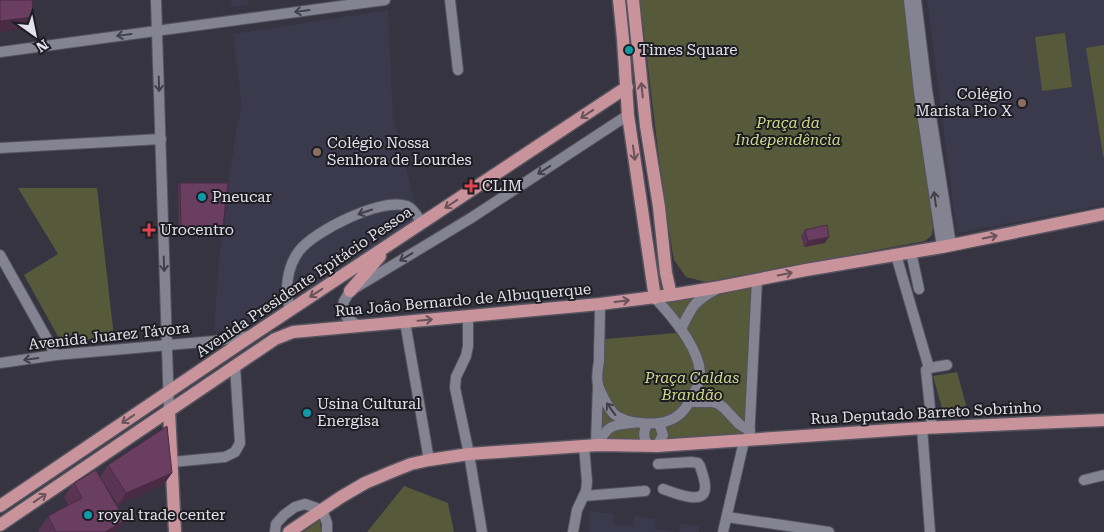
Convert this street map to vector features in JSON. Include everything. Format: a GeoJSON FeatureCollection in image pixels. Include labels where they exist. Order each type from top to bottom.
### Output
{"type":"FeatureCollection","features":[{"type":"Feature","properties":{"kind":"main road"},"geometry":{"type":"LineString","coordinates":[[619,0],[628,115],[655,298],[947,246],[1104,214]]}},
{"type":"Feature","properties":{"kind":"main road"},"geometry":{"type":"LineString","coordinates":[[633,0],[646,126],[659,207],[666,273],[671,295]]}},
{"type":"Feature","properties":{"kind":"main road","name":"Avenida Presidente Epitácio Pessoa"},"geometry":{"type":"LineString","coordinates":[[0,506],[251,336],[627,87]]}},
{"type":"Feature","properties":{"kind":"main road"},"geometry":{"type":"LineString","coordinates":[[350,291],[390,244]]}},
{"type":"Feature","properties":{"kind":"main road","name":"Rua João Bernardo de Albuquerque"},"geometry":{"type":"LineString","coordinates":[[275,339],[293,332],[655,298]]}},
{"type":"Feature","properties":{"kind":"main road","name":"Avenida Presidente Epitácio Pessoa"},"geometry":{"type":"LineString","coordinates":[[0,525],[275,339]]}},
{"type":"Feature","properties":{"kind":"main road"},"geometry":{"type":"LineString","coordinates":[[169,411],[175,532]]}},
{"type":"Feature","properties":{"kind":"main road","name":"Rua Deputado Barreto Sobrinho"},"geometry":{"type":"LineString","coordinates":[[748,437],[1104,420]]}},
{"type":"Feature","properties":{"kind":"main road"},"geometry":{"type":"LineString","coordinates":[[289,532],[365,483],[429,456],[593,445],[653,446],[748,437]]}},
{"type":"Feature","properties":{"kind":"street"},"geometry":{"type":"LineString","coordinates":[[156,0],[169,411]]}},
{"type":"Feature","properties":{"kind":"street"},"geometry":{"type":"LineString","coordinates":[[0,52],[385,0]]}},
{"type":"Feature","properties":{"kind":"street"},"geometry":{"type":"LineString","coordinates":[[450,0],[458,70]]}},
{"type":"Feature","properties":{"kind":"street"},"geometry":{"type":"LineString","coordinates":[[909,0],[919,92],[947,246]]}},
{"type":"Feature","properties":{"kind":"street"},"geometry":{"type":"LineString","coordinates":[[916,0],[947,246]]}},
{"type":"Feature","properties":{"kind":"street"},"geometry":{"type":"LineString","coordinates":[[359,326],[348,320],[342,310],[344,301],[350,291],[471,218],[628,115]]}},
{"type":"Feature","properties":{"kind":"street"},"geometry":{"type":"LineString","coordinates":[[0,148],[161,139]]}},
{"type":"Feature","properties":{"kind":"street"},"geometry":{"type":"LineString","coordinates":[[290,310],[287,302],[287,291],[289,276],[294,262],[300,251],[313,238],[329,227],[362,213],[392,205],[408,206],[422,223]]}},
{"type":"Feature","properties":{"kind":"street"},"geometry":{"type":"LineString","coordinates":[[911,252],[919,288]]}},
{"type":"Feature","properties":{"kind":"street"},"geometry":{"type":"LineString","coordinates":[[0,255],[56,356]]}},
{"type":"Feature","properties":{"kind":"street"},"geometry":{"type":"LineString","coordinates":[[896,255],[930,368]]}},
{"type":"Feature","properties":{"kind":"street"},"geometry":{"type":"LineString","coordinates":[[723,532],[748,437],[757,280]]}},
{"type":"Feature","properties":{"kind":"street"},"geometry":{"type":"LineString","coordinates":[[681,329],[690,310],[697,301],[720,287]]}},
{"type":"Feature","properties":{"kind":"street"},"geometry":{"type":"LineString","coordinates":[[593,445],[610,428],[617,425],[659,424],[670,421],[678,416],[690,402],[700,382],[697,359],[681,329],[655,298]]}},
{"type":"Feature","properties":{"kind":"street"},"geometry":{"type":"LineString","coordinates":[[573,532],[577,510],[586,491],[593,445],[598,384],[600,304]]}},
{"type":"Feature","properties":{"kind":"street"},"geometry":{"type":"LineString","coordinates":[[468,317],[468,346],[466,356],[456,377],[455,388],[469,454],[482,532]]}},
{"type":"Feature","properties":{"kind":"street"},"geometry":{"type":"LineString","coordinates":[[406,322],[429,456]]}},
{"type":"Feature","properties":{"kind":"street","name":"Avenida Juarez Távora"},"geometry":{"type":"LineString","coordinates":[[0,363],[251,336]]}},
{"type":"Feature","properties":{"kind":"street"},"geometry":{"type":"LineString","coordinates":[[930,532],[927,428],[932,418],[926,370],[947,365]]}},
{"type":"Feature","properties":{"kind":"street"},"geometry":{"type":"LineString","coordinates":[[172,462],[225,457],[236,452],[240,444],[235,366]]}},
{"type":"Feature","properties":{"kind":"street"},"geometry":{"type":"LineString","coordinates":[[598,384],[613,413],[621,418],[641,423]]}},
{"type":"Feature","properties":{"kind":"street"},"geometry":{"type":"LineString","coordinates":[[690,402],[712,402],[718,404],[739,424],[748,437]]}},
{"type":"Feature","properties":{"kind":"street"},"geometry":{"type":"LineString","coordinates":[[641,423],[644,431],[643,436],[653,446],[663,435],[659,424]]}},
{"type":"Feature","properties":{"kind":"street"},"geometry":{"type":"LineString","coordinates":[[658,464],[698,463],[706,490],[704,495],[700,497],[684,496],[663,489]]}},
{"type":"Feature","properties":{"kind":"street"},"geometry":{"type":"LineString","coordinates":[[1084,480],[1104,475]]}},
{"type":"Feature","properties":{"kind":"street"},"geometry":{"type":"LineString","coordinates":[[584,496],[645,491]]}},
{"type":"Feature","properties":{"kind":"street"},"geometry":{"type":"LineString","coordinates":[[275,532],[276,524],[284,514],[295,507],[306,504],[322,510],[327,523],[327,532]]}},
{"type":"Feature","properties":{"kind":"street"},"geometry":{"type":"LineString","coordinates":[[727,517],[829,532]]}},
{"type":"Feature","properties":{"kind":"shaded area"},"geometry":{"type":"Polygon","coordinates":[[[231,0],[248,0],[249,5],[231,7],[231,0]]]}},
{"type":"Feature","properties":{"kind":"shaded area","name":"Colégio Marista Pio X"},"geometry":{"type":"Polygon","coordinates":[[[927,0],[1104,0],[1104,205],[957,233],[927,0]]]}},
{"type":"Feature","properties":{"kind":"shaded area","name":"Colégio Nossa Senhora de Lourdes"},"geometry":{"type":"Polygon","coordinates":[[[388,10],[393,117],[419,218],[250,328],[233,332],[214,331],[220,248],[237,126],[242,106],[233,34],[388,10]]]}},
{"type":"Feature","properties":{"kind":"shaded area"},"geometry":{"type":"Polygon","coordinates":[[[590,511],[614,514],[613,524],[632,526],[634,516],[656,519],[655,529],[679,532],[588,532],[590,511]]]}},
{"type":"Feature","properties":{"kind":"shaded area"},"geometry":{"type":"Polygon","coordinates":[[[680,524],[699,526],[699,532],[679,532],[680,524]]]}},
{"type":"Feature","properties":{"kind":"green space","name":"Praça da Independência"},"geometry":{"type":"Polygon","coordinates":[[[640,0],[906,0],[933,227],[932,235],[925,241],[706,282],[686,277],[674,260],[665,208],[640,0]]]}},
{"type":"Feature","properties":{"kind":"green space"},"geometry":{"type":"Polygon","coordinates":[[[1065,33],[1072,87],[1042,91],[1035,37],[1065,33]]]}},
{"type":"Feature","properties":{"kind":"green space"},"geometry":{"type":"Polygon","coordinates":[[[1104,45],[1104,156],[1103,156],[1086,48],[1104,45]]]}},
{"type":"Feature","properties":{"kind":"green space"},"geometry":{"type":"Polygon","coordinates":[[[18,188],[97,188],[114,337],[61,342],[24,275],[58,254],[18,188]]]}},
{"type":"Feature","properties":{"kind":"green space","name":"Praça Caldas Brandão"},"geometry":{"type":"Polygon","coordinates":[[[751,286],[749,440],[598,445],[605,339],[676,333],[666,302],[751,286]]]}},
{"type":"Feature","properties":{"kind":"green space"},"geometry":{"type":"Polygon","coordinates":[[[957,372],[969,416],[945,419],[933,376],[957,372]]]}},
{"type":"Feature","properties":{"kind":"green space"},"geometry":{"type":"Polygon","coordinates":[[[404,486],[448,503],[454,532],[367,532],[404,486]]]}},
{"type":"Feature","properties":{"kind":"green space"},"geometry":{"type":"Polygon","coordinates":[[[320,520],[321,532],[303,532],[320,520]]]}},
{"type":"Feature","properties":{"kind":"building"},"geometry":{"type":"Polygon","coordinates":[[[0,0],[32,0],[34,17],[0,21],[0,0]]]}},
{"type":"Feature","properties":{"kind":"building","name":"Pneucar"},"geometry":{"type":"Polygon","coordinates":[[[180,183],[228,183],[223,226],[181,227],[180,183]]]}},
{"type":"Feature","properties":{"kind":"building"},"geometry":{"type":"Polygon","coordinates":[[[827,225],[829,237],[808,241],[805,230],[827,225]]]}},
{"type":"Feature","properties":{"kind":"building"},"geometry":{"type":"Polygon","coordinates":[[[167,426],[172,473],[126,493],[108,465],[167,426]]]}},
{"type":"Feature","properties":{"kind":"building"},"geometry":{"type":"Polygon","coordinates":[[[96,470],[125,520],[105,532],[56,532],[48,516],[82,498],[74,483],[96,470]]]}},
{"type":"Feature","properties":{"kind":"place","name":"Times Square"},"geometry":{"type":"Point","coordinates":[629,50]}},
{"type":"Feature","properties":{"kind":"place","name":"Colégio Marista Pio X"},"geometry":{"type":"Point","coordinates":[1022,103]}},
{"type":"Feature","properties":{"kind":"place","name":"Colégio Nossa Senhora de Lourdes"},"geometry":{"type":"Point","coordinates":[317,152]}},
{"type":"Feature","properties":{"kind":"place","name":"CLIM"},"geometry":{"type":"Point","coordinates":[471,186]}},
{"type":"Feature","properties":{"kind":"place","name":"Pneucar"},"geometry":{"type":"Point","coordinates":[202,197]}},
{"type":"Feature","properties":{"kind":"place","name":"Urocentro"},"geometry":{"type":"Point","coordinates":[149,230]}},
{"type":"Feature","properties":{"kind":"place","name":"Usina Cultural Energisa"},"geometry":{"type":"Point","coordinates":[307,413]}},
{"type":"Feature","properties":{"kind":"place","name":"royal trade center"},"geometry":{"type":"Point","coordinates":[88,515]}}]}
